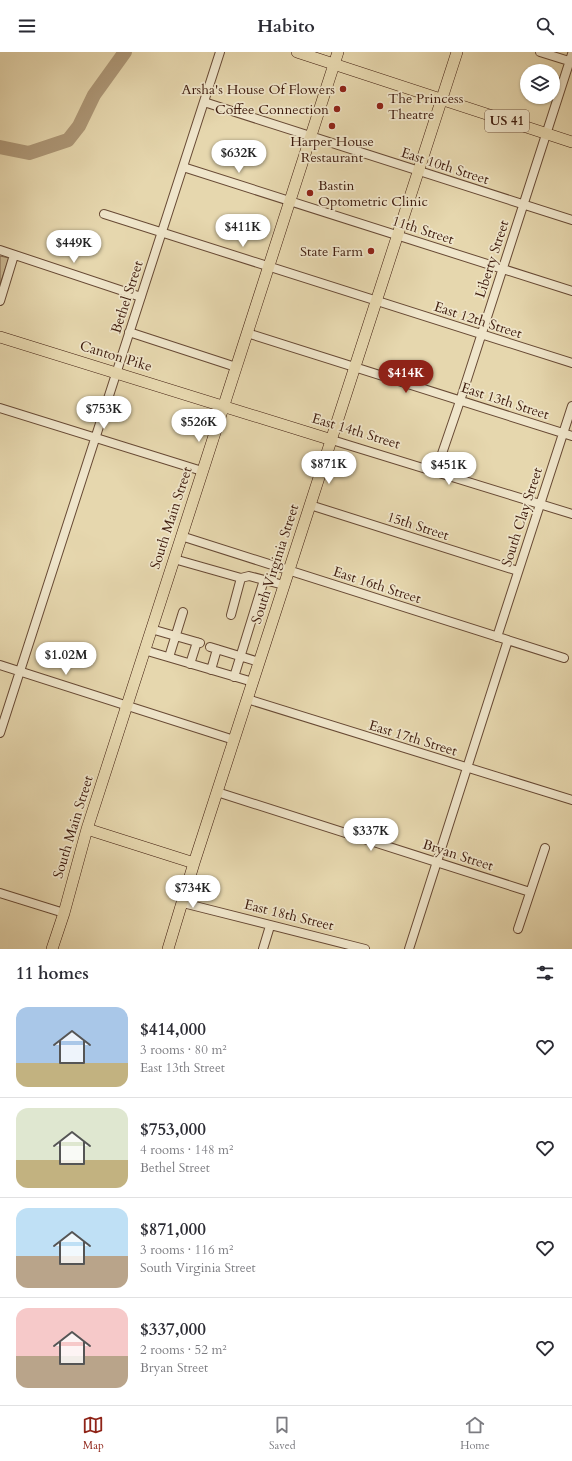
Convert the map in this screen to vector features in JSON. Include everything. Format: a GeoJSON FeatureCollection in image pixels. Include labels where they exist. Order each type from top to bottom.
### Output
{"type":"FeatureCollection","features":[{"type":"Feature","properties":{"kind":"main road"},"geometry":{"type":"LineString","coordinates":[[297,52],[334,64]]}},
{"type":"Feature","properties":{"kind":"main road","name":"South Main Street"},"geometry":{"type":"LineString","coordinates":[[52,949],[64,913],[86,829],[338,52]]}},
{"type":"Feature","properties":{"kind":"main road","name":"South Virginia Street"},"geometry":{"type":"LineString","coordinates":[[168,949],[194,863],[457,52]]}},
{"type":"Feature","properties":{"kind":"main road","name":"US 41"},"geometry":{"type":"LineString","coordinates":[[334,64],[572,142]]}},
{"type":"Feature","properties":{"kind":"main road","name":"Canton Pike"},"geometry":{"type":"LineString","coordinates":[[0,336],[224,405]]}},
{"type":"Feature","properties":{"kind":"main road","name":"East 14th Street"},"geometry":{"type":"LineString","coordinates":[[224,405],[332,440]]}},
{"type":"Feature","properties":{"kind":"main road"},"geometry":{"type":"LineString","coordinates":[[86,829],[194,863]]}},
{"type":"Feature","properties":{"kind":"street","name":"Bethel Street"},"geometry":{"type":"LineString","coordinates":[[0,733],[220,52]]}},
{"type":"Feature","properties":{"kind":"street"},"geometry":{"type":"LineString","coordinates":[[540,52],[571,59]]}},
{"type":"Feature","properties":{"kind":"street","name":"Liberty Street"},"geometry":{"type":"LineString","coordinates":[[436,472],[571,59]]}},
{"type":"Feature","properties":{"kind":"street","name":"East 10th Street"},"geometry":{"type":"LineString","coordinates":[[204,102],[572,220]]}},
{"type":"Feature","properties":{"kind":"street","name":"11th Street"},"geometry":{"type":"LineString","coordinates":[[183,167],[572,291]]}},
{"type":"Feature","properties":{"kind":"street","name":"East 12th Street"},"geometry":{"type":"LineString","coordinates":[[104,214],[572,363]]}},
{"type":"Feature","properties":{"kind":"street"},"geometry":{"type":"LineString","coordinates":[[0,250],[141,297]]}},
{"type":"Feature","properties":{"kind":"street"},"geometry":{"type":"LineString","coordinates":[[0,301],[14,255]]}},
{"type":"Feature","properties":{"kind":"street"},"geometry":{"type":"LineString","coordinates":[[130,332],[236,367]]}},
{"type":"Feature","properties":{"kind":"street","name":"East 13th Street"},"geometry":{"type":"LineString","coordinates":[[247,333],[572,436]]}},
{"type":"Feature","properties":{"kind":"street","name":"South Clay Street"},"geometry":{"type":"LineString","coordinates":[[497,637],[572,406]]}},
{"type":"Feature","properties":{"kind":"street"},"geometry":{"type":"LineString","coordinates":[[0,408],[202,471]]}},
{"type":"Feature","properties":{"kind":"street","name":"East 14th Street"},"geometry":{"type":"LineString","coordinates":[[332,440],[572,514]]}},
{"type":"Feature","properties":{"kind":"street","name":"15th Street"},"geometry":{"type":"LineString","coordinates":[[310,505],[518,571]]}},
{"type":"Feature","properties":{"kind":"street","name":"East 16th Street"},"geometry":{"type":"LineString","coordinates":[[181,536],[564,658]]}},
{"type":"Feature","properties":{"kind":"street"},"geometry":{"type":"LineString","coordinates":[[174,559],[241,578],[249,576],[284,585]]}},
{"type":"Feature","properties":{"kind":"street"},"geometry":{"type":"LineString","coordinates":[[231,615],[241,578]]}},
{"type":"Feature","properties":{"kind":"street"},"geometry":{"type":"LineString","coordinates":[[234,677],[264,580]]}},
{"type":"Feature","properties":{"kind":"street"},"geometry":{"type":"LineString","coordinates":[[169,657],[183,612]]}},
{"type":"Feature","properties":{"kind":"street"},"geometry":{"type":"LineString","coordinates":[[151,629],[198,643],[190,664]]}},
{"type":"Feature","properties":{"kind":"street"},"geometry":{"type":"LineString","coordinates":[[409,949],[508,640]]}},
{"type":"Feature","properties":{"kind":"street"},"geometry":{"type":"LineString","coordinates":[[211,670],[214,648],[259,662]]}},
{"type":"Feature","properties":{"kind":"street"},"geometry":{"type":"LineString","coordinates":[[144,650],[253,682]]}},
{"type":"Feature","properties":{"kind":"street"},"geometry":{"type":"LineString","coordinates":[[0,665],[234,740]]}},
{"type":"Feature","properties":{"kind":"street","name":"East 17th Street"},"geometry":{"type":"LineString","coordinates":[[247,699],[572,800]]}},
{"type":"Feature","properties":{"kind":"street","name":"Bryan Street"},"geometry":{"type":"LineString","coordinates":[[217,792],[530,892]]}},
{"type":"Feature","properties":{"kind":"street"},"geometry":{"type":"LineString","coordinates":[[518,930],[545,848]]}},
{"type":"Feature","properties":{"kind":"street"},"geometry":{"type":"LineString","coordinates":[[0,893],[64,913]]}},
{"type":"Feature","properties":{"kind":"street","name":"East 18th Street"},"geometry":{"type":"LineString","coordinates":[[183,903],[350,947],[365,949]]}},
{"type":"Feature","properties":{"kind":"street"},"geometry":{"type":"LineString","coordinates":[[263,949],[270,926]]}},
{"type":"Feature","properties":{"kind":"shaded area"},"geometry":{"type":"Polygon","coordinates":[[[0,256],[9,258],[0,284],[0,256]]]}},
{"type":"Feature","properties":{"kind":"waterway"},"geometry":{"type":"LineString","coordinates":[[0,147],[29,153],[68,140],[79,126],[94,95],[125,52]]}},
{"type":"Feature","properties":{"kind":"place","name":"Arsha's House Of Flowers"},"geometry":{"type":"Point","coordinates":[343,89]}},
{"type":"Feature","properties":{"kind":"place","name":"The Princess Theatre"},"geometry":{"type":"Point","coordinates":[380,106]}},
{"type":"Feature","properties":{"kind":"place","name":"Coffee Connection"},"geometry":{"type":"Point","coordinates":[337,109]}},
{"type":"Feature","properties":{"kind":"place","name":"Harper House Restaurant"},"geometry":{"type":"Point","coordinates":[332,126]}},
{"type":"Feature","properties":{"kind":"place","name":"Bastin Optometric Clinic"},"geometry":{"type":"Point","coordinates":[310,193]}},
{"type":"Feature","properties":{"kind":"place","name":"State Farm"},"geometry":{"type":"Point","coordinates":[371,251]}}]}
